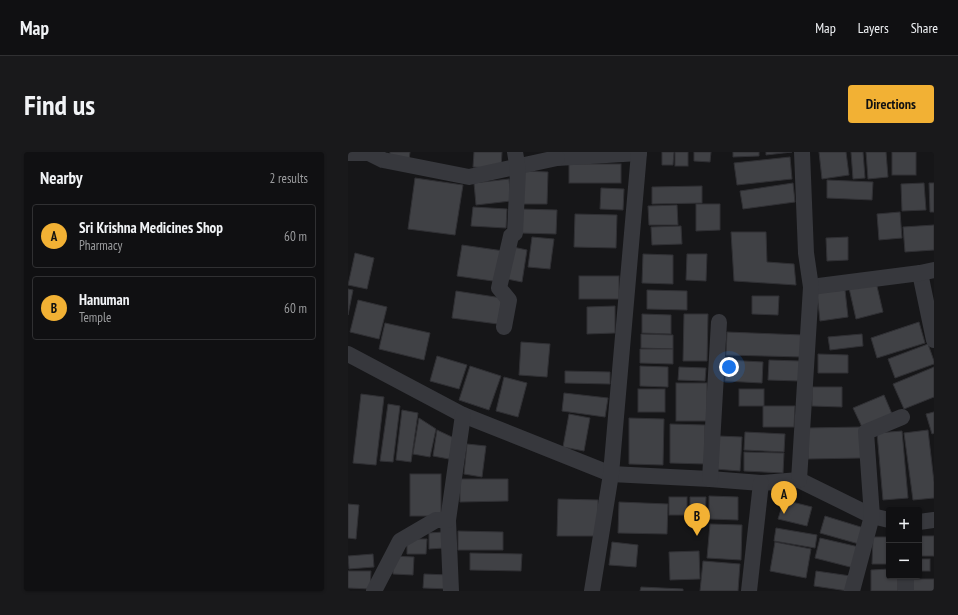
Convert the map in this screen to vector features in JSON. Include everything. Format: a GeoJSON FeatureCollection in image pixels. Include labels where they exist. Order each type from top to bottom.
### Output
{"type":"FeatureCollection","features":[{"type":"Feature","properties":{"kind":"street"},"geometry":{"type":"LineString","coordinates":[[799,480],[811,287],[806,253],[802,152]]}},
{"type":"Feature","properties":{"kind":"street"},"geometry":{"type":"LineString","coordinates":[[348,153],[369,153],[383,160],[469,177],[516,159],[557,155],[639,153],[610,474],[592,591]]}},
{"type":"Feature","properties":{"kind":"street"},"geometry":{"type":"LineString","coordinates":[[504,327],[510,300],[499,288],[511,236],[515,233],[518,170],[516,159]]}},
{"type":"Feature","properties":{"kind":"street"},"geometry":{"type":"LineString","coordinates":[[811,287],[927,271],[934,340]]}},
{"type":"Feature","properties":{"kind":"street"},"geometry":{"type":"LineString","coordinates":[[710,479],[719,322]]}},
{"type":"Feature","properties":{"kind":"street"},"geometry":{"type":"LineString","coordinates":[[348,354],[463,415],[610,474],[761,483],[799,480],[872,516],[886,519]]}},
{"type":"Feature","properties":{"kind":"street"},"geometry":{"type":"LineString","coordinates":[[451,591],[448,520],[463,415]]}},
{"type":"Feature","properties":{"kind":"street"},"geometry":{"type":"LineString","coordinates":[[852,591],[872,516],[866,432],[902,417]]}},
{"type":"Feature","properties":{"kind":"street"},"geometry":{"type":"LineString","coordinates":[[749,591],[761,483]]}},
{"type":"Feature","properties":{"kind":"street"},"geometry":{"type":"LineString","coordinates":[[374,591],[400,541],[436,520],[448,520]]}},
{"type":"Feature","properties":{"kind":"street"},"geometry":{"type":"LineString","coordinates":[[922,522],[934,520]]}},
{"type":"Feature","properties":{"kind":"street"},"geometry":{"type":"LineString","coordinates":[[906,579],[906,591]]}},
{"type":"Feature","properties":{"kind":"building"},"geometry":{"type":"Polygon","coordinates":[[[390,152],[410,152],[409,160],[390,158],[390,152]]]}},
{"type":"Feature","properties":{"kind":"building"},"geometry":{"type":"Polygon","coordinates":[[[474,152],[502,152],[501,169],[473,167],[474,152]]]}},
{"type":"Feature","properties":{"kind":"building"},"geometry":{"type":"Polygon","coordinates":[[[662,152],[674,152],[673,165],[662,165],[662,152]]]}},
{"type":"Feature","properties":{"kind":"building"},"geometry":{"type":"Polygon","coordinates":[[[675,152],[688,152],[688,166],[675,166],[675,152]]]}},
{"type":"Feature","properties":{"kind":"building"},"geometry":{"type":"Polygon","coordinates":[[[694,152],[711,152],[710,162],[694,161],[694,152]]]}},
{"type":"Feature","properties":{"kind":"building"},"geometry":{"type":"Polygon","coordinates":[[[733,152],[759,152],[759,156],[733,157],[733,152]]]}},
{"type":"Feature","properties":{"kind":"building"},"geometry":{"type":"Polygon","coordinates":[[[766,152],[792,152],[766,155],[766,152]]]}},
{"type":"Feature","properties":{"kind":"building"},"geometry":{"type":"Polygon","coordinates":[[[819,152],[846,152],[849,175],[822,179],[819,152]]]}},
{"type":"Feature","properties":{"kind":"building"},"geometry":{"type":"Polygon","coordinates":[[[851,152],[863,152],[865,178],[853,179],[851,152]]]}},
{"type":"Feature","properties":{"kind":"building"},"geometry":{"type":"Polygon","coordinates":[[[866,152],[886,152],[888,177],[868,179],[866,152]]]}},
{"type":"Feature","properties":{"kind":"building"},"geometry":{"type":"Polygon","coordinates":[[[892,152],[916,152],[916,175],[892,175],[892,152]]]}},
{"type":"Feature","properties":{"kind":"building"},"geometry":{"type":"Polygon","coordinates":[[[790,157],[792,179],[737,185],[734,163],[790,157]]]}},
{"type":"Feature","properties":{"kind":"building"},"geometry":{"type":"Polygon","coordinates":[[[569,164],[621,164],[621,183],[569,183],[569,164]]]}},
{"type":"Feature","properties":{"kind":"building"},"geometry":{"type":"Polygon","coordinates":[[[524,171],[548,172],[547,204],[523,204],[524,171]]]}},
{"type":"Feature","properties":{"kind":"building"},"geometry":{"type":"Polygon","coordinates":[[[415,178],[463,185],[455,235],[408,229],[415,178]]]}},
{"type":"Feature","properties":{"kind":"building"},"geometry":{"type":"Polygon","coordinates":[[[509,179],[511,201],[476,205],[474,183],[509,179]]]}},
{"type":"Feature","properties":{"kind":"building"},"geometry":{"type":"Polygon","coordinates":[[[827,180],[873,182],[872,200],[827,198],[827,180]]]}},
{"type":"Feature","properties":{"kind":"building"},"geometry":{"type":"Polygon","coordinates":[[[793,183],[795,202],[743,209],[740,191],[793,183]]]}},
{"type":"Feature","properties":{"kind":"building"},"geometry":{"type":"Polygon","coordinates":[[[924,183],[926,210],[902,211],[901,184],[924,183]]]}},
{"type":"Feature","properties":{"kind":"building"},"geometry":{"type":"Polygon","coordinates":[[[929,183],[934,183],[934,212],[930,212],[929,183]]]}},
{"type":"Feature","properties":{"kind":"building"},"geometry":{"type":"Polygon","coordinates":[[[702,186],[702,203],[652,204],[652,187],[702,186]]]}},
{"type":"Feature","properties":{"kind":"building"},"geometry":{"type":"Polygon","coordinates":[[[601,188],[624,189],[623,210],[600,209],[601,188]]]}},
{"type":"Feature","properties":{"kind":"building"},"geometry":{"type":"Polygon","coordinates":[[[696,204],[720,204],[720,230],[696,231],[696,204]]]}},
{"type":"Feature","properties":{"kind":"building"},"geometry":{"type":"Polygon","coordinates":[[[677,205],[678,225],[649,225],[648,206],[677,205]]]}},
{"type":"Feature","properties":{"kind":"building"},"geometry":{"type":"Polygon","coordinates":[[[473,207],[507,209],[506,228],[471,226],[473,207]]]}},
{"type":"Feature","properties":{"kind":"building"},"geometry":{"type":"Polygon","coordinates":[[[521,209],[557,210],[556,234],[520,233],[521,209]]]}},
{"type":"Feature","properties":{"kind":"building"},"geometry":{"type":"Polygon","coordinates":[[[900,212],[902,238],[879,240],[877,214],[900,212]]]}},
{"type":"Feature","properties":{"kind":"building"},"geometry":{"type":"Polygon","coordinates":[[[575,214],[617,215],[616,248],[574,247],[575,214]]]}},
{"type":"Feature","properties":{"kind":"building"},"geometry":{"type":"Polygon","coordinates":[[[934,225],[934,250],[905,252],[903,227],[934,225]]]}},
{"type":"Feature","properties":{"kind":"building"},"geometry":{"type":"Polygon","coordinates":[[[681,226],[682,244],[652,245],[651,227],[681,226]]]}},
{"type":"Feature","properties":{"kind":"building"},"geometry":{"type":"Polygon","coordinates":[[[731,232],[766,232],[767,262],[794,264],[796,285],[734,281],[731,232]]]}},
{"type":"Feature","properties":{"kind":"building"},"geometry":{"type":"Polygon","coordinates":[[[532,237],[554,239],[550,269],[528,267],[532,237]]]}},
{"type":"Feature","properties":{"kind":"building"},"geometry":{"type":"Polygon","coordinates":[[[848,237],[848,260],[827,261],[826,238],[848,237]]]}},
{"type":"Feature","properties":{"kind":"building"},"geometry":{"type":"Polygon","coordinates":[[[462,245],[504,251],[500,282],[457,276],[462,245]]]}},
{"type":"Feature","properties":{"kind":"building"},"geometry":{"type":"Polygon","coordinates":[[[513,247],[527,250],[522,282],[507,279],[513,247]]]}},
{"type":"Feature","properties":{"kind":"building"},"geometry":{"type":"Polygon","coordinates":[[[355,253],[374,258],[367,289],[348,285],[355,253]]]}},
{"type":"Feature","properties":{"kind":"building"},"geometry":{"type":"Polygon","coordinates":[[[643,254],[673,255],[673,284],[642,283],[643,254]]]}},
{"type":"Feature","properties":{"kind":"building"},"geometry":{"type":"Polygon","coordinates":[[[687,254],[707,254],[706,281],[686,280],[687,254]]]}},
{"type":"Feature","properties":{"kind":"building"},"geometry":{"type":"Polygon","coordinates":[[[579,276],[619,276],[619,299],[579,299],[579,276]]]}},
{"type":"Feature","properties":{"kind":"building"},"geometry":{"type":"Polygon","coordinates":[[[876,282],[883,312],[856,319],[849,288],[876,282]]]}},
{"type":"Feature","properties":{"kind":"building"},"geometry":{"type":"Polygon","coordinates":[[[348,289],[353,290],[348,315],[348,289]]]}},
{"type":"Feature","properties":{"kind":"building"},"geometry":{"type":"Polygon","coordinates":[[[647,290],[687,291],[687,310],[647,309],[647,290]]]}},
{"type":"Feature","properties":{"kind":"building"},"geometry":{"type":"Polygon","coordinates":[[[845,290],[848,317],[820,321],[817,293],[845,290]]]}},
{"type":"Feature","properties":{"kind":"building"},"geometry":{"type":"Polygon","coordinates":[[[456,291],[502,298],[498,324],[452,318],[456,291]]]}},
{"type":"Feature","properties":{"kind":"building"},"geometry":{"type":"Polygon","coordinates":[[[752,296],[779,296],[778,315],[752,314],[752,296]]]}},
{"type":"Feature","properties":{"kind":"building"},"geometry":{"type":"Polygon","coordinates":[[[358,300],[387,307],[379,339],[350,332],[358,300]]]}},
{"type":"Feature","properties":{"kind":"building"},"geometry":{"type":"Polygon","coordinates":[[[615,306],[615,333],[587,334],[587,307],[615,306]]]}},
{"type":"Feature","properties":{"kind":"building"},"geometry":{"type":"Polygon","coordinates":[[[642,314],[671,315],[671,334],[642,333],[642,314]]]}},
{"type":"Feature","properties":{"kind":"building"},"geometry":{"type":"Polygon","coordinates":[[[684,314],[708,314],[707,361],[683,361],[684,314]]]}},
{"type":"Feature","properties":{"kind":"building"},"geometry":{"type":"Polygon","coordinates":[[[919,322],[925,343],[877,358],[871,338],[919,322]]]}},
{"type":"Feature","properties":{"kind":"building"},"geometry":{"type":"Polygon","coordinates":[[[385,323],[430,333],[424,360],[379,349],[385,323]]]}},
{"type":"Feature","properties":{"kind":"building"},"geometry":{"type":"Polygon","coordinates":[[[727,332],[803,335],[802,357],[726,355],[727,332]]]}},
{"type":"Feature","properties":{"kind":"building"},"geometry":{"type":"Polygon","coordinates":[[[641,334],[673,335],[673,349],[641,348],[641,334]]]}},
{"type":"Feature","properties":{"kind":"building"},"geometry":{"type":"Polygon","coordinates":[[[862,334],[863,346],[830,350],[828,337],[862,334]]]}},
{"type":"Feature","properties":{"kind":"building"},"geometry":{"type":"Polygon","coordinates":[[[521,342],[550,344],[547,377],[519,375],[521,342]]]}},
{"type":"Feature","properties":{"kind":"building"},"geometry":{"type":"Polygon","coordinates":[[[928,344],[934,364],[895,378],[888,359],[928,344]]]}},
{"type":"Feature","properties":{"kind":"building"},"geometry":{"type":"Polygon","coordinates":[[[640,349],[673,349],[673,364],[640,363],[640,349]]]}},
{"type":"Feature","properties":{"kind":"building"},"geometry":{"type":"Polygon","coordinates":[[[818,354],[848,355],[848,373],[818,373],[818,354]]]}},
{"type":"Feature","properties":{"kind":"building"},"geometry":{"type":"Polygon","coordinates":[[[437,356],[467,365],[459,389],[430,381],[437,356]]]}},
{"type":"Feature","properties":{"kind":"building"},"geometry":{"type":"Polygon","coordinates":[[[726,360],[763,362],[762,383],[725,381],[726,360]]]}},
{"type":"Feature","properties":{"kind":"building"},"geometry":{"type":"Polygon","coordinates":[[[769,360],[800,361],[799,381],[768,380],[769,360]]]}},
{"type":"Feature","properties":{"kind":"building"},"geometry":{"type":"Polygon","coordinates":[[[470,366],[501,376],[489,410],[459,400],[470,366]]]}},
{"type":"Feature","properties":{"kind":"building"},"geometry":{"type":"Polygon","coordinates":[[[640,366],[668,367],[668,387],[640,386],[640,366]]]}},
{"type":"Feature","properties":{"kind":"building"},"geometry":{"type":"Polygon","coordinates":[[[679,367],[706,368],[705,381],[678,380],[679,367]]]}},
{"type":"Feature","properties":{"kind":"building"},"geometry":{"type":"Polygon","coordinates":[[[934,367],[934,397],[904,409],[893,384],[934,367]]]}},
{"type":"Feature","properties":{"kind":"building"},"geometry":{"type":"Polygon","coordinates":[[[565,371],[610,372],[610,384],[565,383],[565,371]]]}},
{"type":"Feature","properties":{"kind":"building"},"geometry":{"type":"Polygon","coordinates":[[[504,377],[527,383],[518,417],[496,411],[504,377]]]}},
{"type":"Feature","properties":{"kind":"building"},"geometry":{"type":"Polygon","coordinates":[[[676,383],[707,383],[707,421],[676,421],[676,383]]]}},
{"type":"Feature","properties":{"kind":"building"},"geometry":{"type":"Polygon","coordinates":[[[812,387],[842,387],[842,407],[812,406],[812,387]]]}},
{"type":"Feature","properties":{"kind":"building"},"geometry":{"type":"Polygon","coordinates":[[[638,389],[665,389],[665,412],[638,412],[638,389]]]}},
{"type":"Feature","properties":{"kind":"building"},"geometry":{"type":"Polygon","coordinates":[[[739,389],[764,389],[764,406],[739,406],[739,389]]]}},
{"type":"Feature","properties":{"kind":"building"},"geometry":{"type":"Polygon","coordinates":[[[564,393],[608,398],[605,417],[562,411],[564,393]]]}},
{"type":"Feature","properties":{"kind":"building"},"geometry":{"type":"Polygon","coordinates":[[[361,394],[384,397],[376,465],[353,463],[361,394]]]}},
{"type":"Feature","properties":{"kind":"building"},"geometry":{"type":"Polygon","coordinates":[[[884,395],[892,414],[862,427],[853,408],[884,395]]]}},
{"type":"Feature","properties":{"kind":"building"},"geometry":{"type":"Polygon","coordinates":[[[388,404],[400,406],[393,462],[380,461],[388,404]]]}},
{"type":"Feature","properties":{"kind":"building"},"geometry":{"type":"Polygon","coordinates":[[[763,406],[795,406],[794,427],[763,427],[763,406]]]}},
{"type":"Feature","properties":{"kind":"building"},"geometry":{"type":"Polygon","coordinates":[[[402,410],[418,413],[411,462],[396,460],[402,410]]]}},
{"type":"Feature","properties":{"kind":"building"},"geometry":{"type":"Polygon","coordinates":[[[934,412],[934,433],[932,434],[926,414],[934,412]]]}},
{"type":"Feature","properties":{"kind":"building"},"geometry":{"type":"Polygon","coordinates":[[[569,414],[590,418],[584,451],[563,447],[569,414]]]}},
{"type":"Feature","properties":{"kind":"building"},"geometry":{"type":"Polygon","coordinates":[[[419,418],[436,429],[430,457],[413,454],[419,418]]]}},
{"type":"Feature","properties":{"kind":"building"},"geometry":{"type":"Polygon","coordinates":[[[629,418],[664,419],[663,465],[629,464],[629,418]]]}},
{"type":"Feature","properties":{"kind":"building"},"geometry":{"type":"Polygon","coordinates":[[[670,424],[705,425],[705,464],[670,463],[670,424]]]}},
{"type":"Feature","properties":{"kind":"building"},"geometry":{"type":"Polygon","coordinates":[[[861,427],[861,458],[808,459],[807,428],[861,427]]]}},
{"type":"Feature","properties":{"kind":"building"},"geometry":{"type":"Polygon","coordinates":[[[437,430],[454,438],[449,459],[433,456],[437,430]]]}},
{"type":"Feature","properties":{"kind":"building"},"geometry":{"type":"Polygon","coordinates":[[[928,430],[934,482],[934,498],[913,500],[904,433],[928,430]]]}},
{"type":"Feature","properties":{"kind":"building"},"geometry":{"type":"Polygon","coordinates":[[[902,431],[908,498],[883,500],[877,433],[902,431]]]}},
{"type":"Feature","properties":{"kind":"building"},"geometry":{"type":"Polygon","coordinates":[[[745,432],[785,434],[784,452],[744,450],[745,432]]]}},
{"type":"Feature","properties":{"kind":"building"},"geometry":{"type":"Polygon","coordinates":[[[718,436],[742,437],[740,471],[715,469],[718,436]]]}},
{"type":"Feature","properties":{"kind":"building"},"geometry":{"type":"Polygon","coordinates":[[[467,444],[486,446],[482,477],[464,474],[467,444]]]}},
{"type":"Feature","properties":{"kind":"building"},"geometry":{"type":"Polygon","coordinates":[[[744,452],[784,453],[783,473],[744,471],[744,452]]]}},
{"type":"Feature","properties":{"kind":"building"},"geometry":{"type":"Polygon","coordinates":[[[410,474],[441,474],[441,516],[410,516],[410,474]]]}},
{"type":"Feature","properties":{"kind":"building"},"geometry":{"type":"Polygon","coordinates":[[[460,479],[508,479],[508,501],[460,502],[460,479]]]}},
{"type":"Feature","properties":{"kind":"building"},"geometry":{"type":"Polygon","coordinates":[[[709,496],[738,497],[738,520],[709,519],[709,496]]]}},
{"type":"Feature","properties":{"kind":"building"},"geometry":{"type":"Polygon","coordinates":[[[669,497],[687,497],[687,515],[669,515],[669,497]]]}},
{"type":"Feature","properties":{"kind":"building"},"geometry":{"type":"Polygon","coordinates":[[[690,497],[706,497],[705,520],[690,520],[690,497]]]}},
{"type":"Feature","properties":{"kind":"building"},"geometry":{"type":"Polygon","coordinates":[[[558,499],[598,500],[598,536],[557,536],[558,499]]]}},
{"type":"Feature","properties":{"kind":"building"},"geometry":{"type":"Polygon","coordinates":[[[784,500],[812,507],[807,526],[778,519],[784,500]]]}},
{"type":"Feature","properties":{"kind":"building"},"geometry":{"type":"Polygon","coordinates":[[[619,502],[668,504],[667,534],[618,533],[619,502]]]}},
{"type":"Feature","properties":{"kind":"building"},"geometry":{"type":"Polygon","coordinates":[[[348,504],[359,505],[356,539],[348,538],[348,504]]]}},
{"type":"Feature","properties":{"kind":"building"},"geometry":{"type":"Polygon","coordinates":[[[825,516],[864,528],[859,544],[820,533],[825,516]]]}},
{"type":"Feature","properties":{"kind":"building"},"geometry":{"type":"Polygon","coordinates":[[[710,524],[742,525],[741,560],[707,558],[710,524]]]}},
{"type":"Feature","properties":{"kind":"building"},"geometry":{"type":"Polygon","coordinates":[[[776,528],[817,535],[815,548],[774,541],[776,528]]]}},
{"type":"Feature","properties":{"kind":"building"},"geometry":{"type":"Polygon","coordinates":[[[458,531],[503,532],[503,550],[458,550],[458,531]]]}},
{"type":"Feature","properties":{"kind":"building"},"geometry":{"type":"Polygon","coordinates":[[[443,532],[444,548],[429,549],[429,533],[443,532]]]}},
{"type":"Feature","properties":{"kind":"building"},"geometry":{"type":"Polygon","coordinates":[[[922,536],[934,536],[934,556],[922,556],[922,536]]]}},
{"type":"Feature","properties":{"kind":"building"},"geometry":{"type":"Polygon","coordinates":[[[873,537],[886,537],[886,564],[872,564],[873,537]]]}},
{"type":"Feature","properties":{"kind":"building"},"geometry":{"type":"Polygon","coordinates":[[[820,538],[859,547],[854,568],[815,558],[820,538]]]}},
{"type":"Feature","properties":{"kind":"building"},"geometry":{"type":"Polygon","coordinates":[[[407,539],[427,539],[426,554],[407,554],[407,539]]]}},
{"type":"Feature","properties":{"kind":"building"},"geometry":{"type":"Polygon","coordinates":[[[612,542],[638,545],[636,567],[609,565],[612,542]]]}},
{"type":"Feature","properties":{"kind":"building"},"geometry":{"type":"Polygon","coordinates":[[[775,542],[811,549],[806,578],[770,571],[775,542]]]}},
{"type":"Feature","properties":{"kind":"building"},"geometry":{"type":"Polygon","coordinates":[[[699,551],[700,579],[670,580],[669,552],[699,551]]]}},
{"type":"Feature","properties":{"kind":"building"},"geometry":{"type":"Polygon","coordinates":[[[470,553],[522,554],[521,571],[470,570],[470,553]]]}},
{"type":"Feature","properties":{"kind":"building"},"geometry":{"type":"Polygon","coordinates":[[[373,554],[374,567],[349,569],[348,556],[373,554]]]}},
{"type":"Feature","properties":{"kind":"building"},"geometry":{"type":"Polygon","coordinates":[[[393,556],[414,557],[413,575],[393,574],[393,556]]]}},
{"type":"Feature","properties":{"kind":"building"},"geometry":{"type":"Polygon","coordinates":[[[922,559],[930,559],[930,571],[922,571],[922,559]]]}},
{"type":"Feature","properties":{"kind":"building"},"geometry":{"type":"Polygon","coordinates":[[[703,561],[740,564],[738,591],[700,591],[703,561]]]}},
{"type":"Feature","properties":{"kind":"building"},"geometry":{"type":"Polygon","coordinates":[[[886,569],[886,579],[898,579],[898,591],[871,591],[871,570],[886,569]]]}},
{"type":"Feature","properties":{"kind":"building"},"geometry":{"type":"Polygon","coordinates":[[[348,571],[371,571],[370,589],[348,588],[348,571]]]}},
{"type":"Feature","properties":{"kind":"building"},"geometry":{"type":"Polygon","coordinates":[[[816,571],[851,576],[848,591],[814,586],[816,571]]]}},
{"type":"Feature","properties":{"kind":"building"},"geometry":{"type":"Polygon","coordinates":[[[424,574],[450,575],[449,589],[423,588],[424,574]]]}},
{"type":"Feature","properties":{"kind":"building"},"geometry":{"type":"Polygon","coordinates":[[[912,579],[934,579],[934,591],[912,591],[912,579]]]}},
{"type":"Feature","properties":{"kind":"building"},"geometry":{"type":"Polygon","coordinates":[[[641,587],[683,589],[683,591],[640,591],[641,587]]]}},
{"type":"Feature","properties":{"kind":"place","name":"Sri Krishna Medicines Shop"},"geometry":{"type":"Point","coordinates":[784,514]}},
{"type":"Feature","properties":{"kind":"place","name":"Hanuman"},"geometry":{"type":"Point","coordinates":[697,536]}}]}
